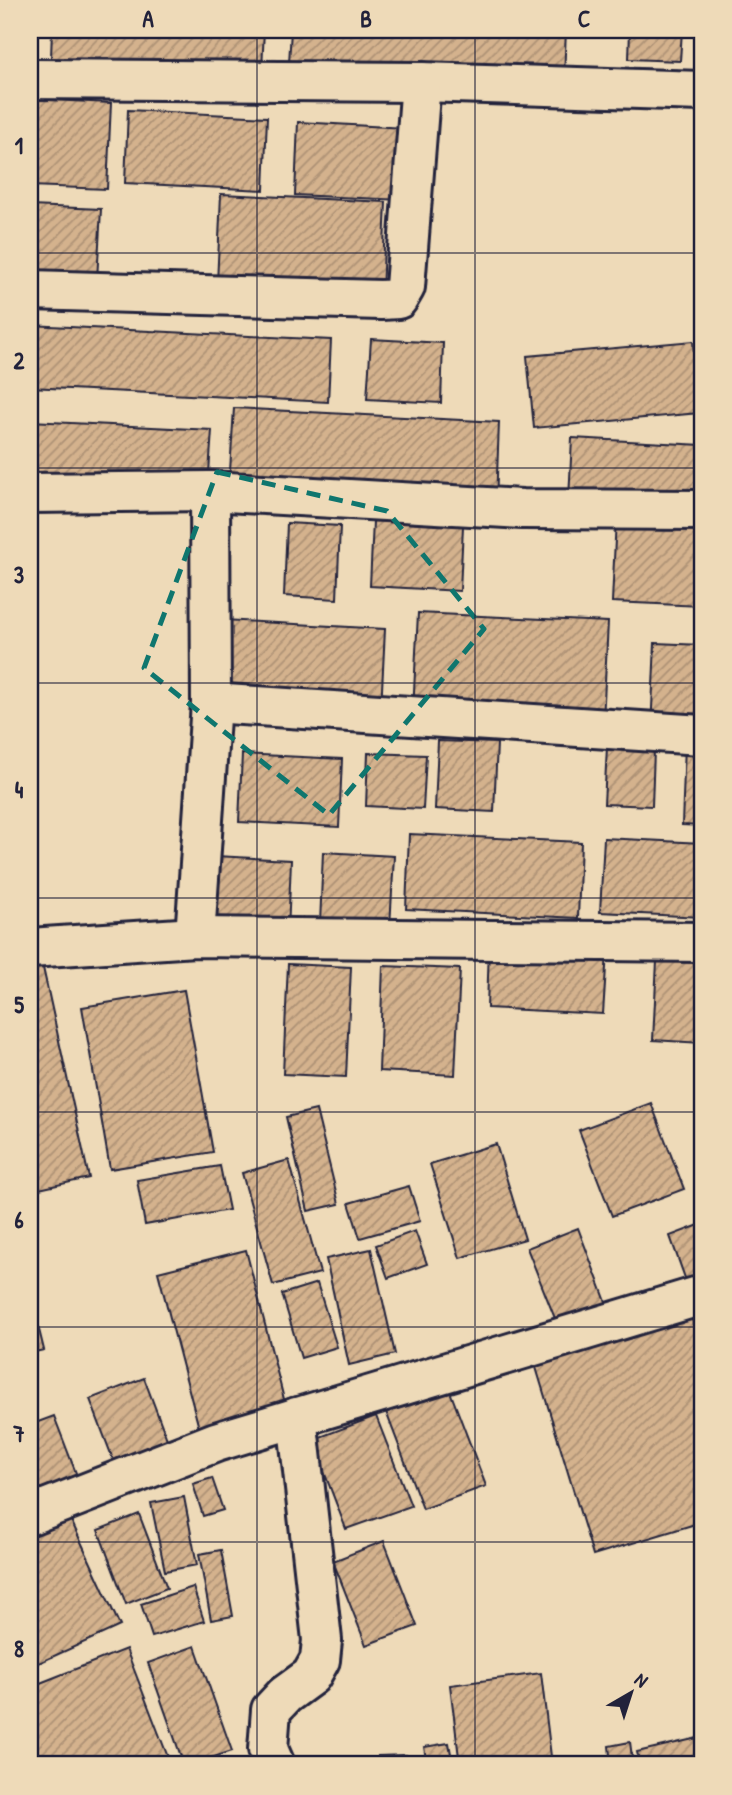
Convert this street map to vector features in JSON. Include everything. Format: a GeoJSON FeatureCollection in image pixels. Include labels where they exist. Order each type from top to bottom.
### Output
{"type":"FeatureCollection","features":[{"type":"Feature","properties":{"kind":"street"},"geometry":{"type":"LineString","coordinates":[[30,79],[421,82],[702,90]]}},
{"type":"Feature","properties":{"kind":"street"},"geometry":{"type":"LineString","coordinates":[[30,290],[398,299],[405,287],[421,82]]}},
{"type":"Feature","properties":{"kind":"street"},"geometry":{"type":"LineString","coordinates":[[30,493],[209,491],[522,509],[702,510]]}},
{"type":"Feature","properties":{"kind":"street"},"geometry":{"type":"LineString","coordinates":[[195,937],[211,703],[209,491]]}},
{"type":"Feature","properties":{"kind":"street"},"geometry":{"type":"LineString","coordinates":[[211,703],[702,735]]}},
{"type":"Feature","properties":{"kind":"street"},"geometry":{"type":"LineString","coordinates":[[30,948],[195,937],[702,943]]}},
{"type":"Feature","properties":{"kind":"street"},"geometry":{"type":"LineString","coordinates":[[30,1515],[216,1442],[702,1295]]}},
{"type":"Feature","properties":{"kind":"street"},"geometry":{"type":"LineString","coordinates":[[275,1765],[268,1749],[271,1710],[285,1695],[311,1676],[320,1660],[322,1640],[297,1417]]}},
{"type":"Feature","properties":{"kind":"highlighted area"},"geometry":{"type":"Polygon","coordinates":[[[217,472],[387,511],[484,629],[329,815],[144,668],[217,472]]]}},
{"type":"Feature","properties":{"kind":"building"},"geometry":{"type":"Polygon","coordinates":[[[52,30],[264,30],[262,69],[51,58],[52,30]]]}},
{"type":"Feature","properties":{"kind":"building"},"geometry":{"type":"Polygon","coordinates":[[[291,30],[566,30],[564,77],[289,63],[291,30]]]}},
{"type":"Feature","properties":{"kind":"building"},"geometry":{"type":"Polygon","coordinates":[[[630,30],[682,30],[680,61],[629,59],[630,30]]]}},
{"type":"Feature","properties":{"kind":"building"},"geometry":{"type":"Polygon","coordinates":[[[30,99],[111,103],[107,189],[30,186],[30,99]]]}},
{"type":"Feature","properties":{"kind":"building"},"geometry":{"type":"Polygon","coordinates":[[[128,110],[267,117],[264,190],[125,183],[128,110]]]}},
{"type":"Feature","properties":{"kind":"building"},"geometry":{"type":"Polygon","coordinates":[[[298,122],[405,128],[402,200],[295,195],[298,122]]]}},
{"type":"Feature","properties":{"kind":"building"},"geometry":{"type":"Polygon","coordinates":[[[221,194],[386,202],[382,292],[217,284],[221,194]]]}},
{"type":"Feature","properties":{"kind":"building"},"geometry":{"type":"Polygon","coordinates":[[[30,206],[101,209],[97,280],[30,277],[30,206]]]}},
{"type":"Feature","properties":{"kind":"building"},"geometry":{"type":"Polygon","coordinates":[[[30,325],[331,340],[328,402],[30,387],[30,325]]]}},
{"type":"Feature","properties":{"kind":"building"},"geometry":{"type":"Polygon","coordinates":[[[371,339],[443,343],[441,403],[367,399],[371,339]]]}},
{"type":"Feature","properties":{"kind":"building"},"geometry":{"type":"Polygon","coordinates":[[[693,341],[699,413],[534,428],[527,356],[693,341]]]}},
{"type":"Feature","properties":{"kind":"building"},"geometry":{"type":"Polygon","coordinates":[[[234,408],[499,422],[496,503],[229,487],[234,408]]]}},
{"type":"Feature","properties":{"kind":"building"},"geometry":{"type":"Polygon","coordinates":[[[30,421],[212,430],[208,487],[30,480],[30,421]]]}},
{"type":"Feature","properties":{"kind":"building"},"geometry":{"type":"Polygon","coordinates":[[[572,438],[702,445],[702,503],[569,500],[572,438]]]}},
{"type":"Feature","properties":{"kind":"building"},"geometry":{"type":"Polygon","coordinates":[[[616,518],[702,522],[702,606],[612,602],[616,518]]]}},
{"type":"Feature","properties":{"kind":"building"},"geometry":{"type":"Polygon","coordinates":[[[373,521],[463,526],[460,591],[370,586],[373,521]]]}},
{"type":"Feature","properties":{"kind":"building"},"geometry":{"type":"Polygon","coordinates":[[[287,523],[340,526],[337,599],[284,596],[287,523]]]}},
{"type":"Feature","properties":{"kind":"building"},"geometry":{"type":"Polygon","coordinates":[[[418,613],[608,622],[603,721],[413,711],[418,613]]]}},
{"type":"Feature","properties":{"kind":"building"},"geometry":{"type":"Polygon","coordinates":[[[223,620],[385,629],[381,710],[219,701],[223,620]]]}},
{"type":"Feature","properties":{"kind":"building"},"geometry":{"type":"Polygon","coordinates":[[[655,643],[702,645],[702,733],[651,730],[655,643]]]}},
{"type":"Feature","properties":{"kind":"building"},"geometry":{"type":"Polygon","coordinates":[[[438,741],[497,743],[494,812],[435,809],[438,741]]]}},
{"type":"Feature","properties":{"kind":"building"},"geometry":{"type":"Polygon","coordinates":[[[685,744],[702,745],[702,826],[682,825],[685,744]]]}},
{"type":"Feature","properties":{"kind":"building"},"geometry":{"type":"Polygon","coordinates":[[[607,747],[654,750],[652,806],[604,804],[607,747]]]}},
{"type":"Feature","properties":{"kind":"building"},"geometry":{"type":"Polygon","coordinates":[[[368,753],[426,755],[423,809],[366,806],[368,753]]]}},
{"type":"Feature","properties":{"kind":"building"},"geometry":{"type":"Polygon","coordinates":[[[242,754],[342,759],[339,827],[239,822],[242,754]]]}},
{"type":"Feature","properties":{"kind":"building"},"geometry":{"type":"Polygon","coordinates":[[[409,834],[581,842],[578,918],[406,909],[409,834]]]}},
{"type":"Feature","properties":{"kind":"building"},"geometry":{"type":"Polygon","coordinates":[[[604,838],[702,843],[702,917],[600,912],[604,838]]]}},
{"type":"Feature","properties":{"kind":"building"},"geometry":{"type":"Polygon","coordinates":[[[323,852],[394,856],[390,927],[320,924],[323,852]]]}},
{"type":"Feature","properties":{"kind":"building"},"geometry":{"type":"Polygon","coordinates":[[[215,856],[291,860],[288,932],[212,928],[215,856]]]}},
{"type":"Feature","properties":{"kind":"building"},"geometry":{"type":"Polygon","coordinates":[[[489,946],[607,952],[603,1014],[487,1008],[489,946]]]}},
{"type":"Feature","properties":{"kind":"building"},"geometry":{"type":"Polygon","coordinates":[[[657,961],[702,963],[702,1043],[653,1040],[657,961]]]}},
{"type":"Feature","properties":{"kind":"building"},"geometry":{"type":"Polygon","coordinates":[[[42,963],[89,1178],[30,1191],[30,965],[42,963]]]}},
{"type":"Feature","properties":{"kind":"building"},"geometry":{"type":"Polygon","coordinates":[[[288,964],[351,967],[346,1077],[283,1074],[288,964]]]}},
{"type":"Feature","properties":{"kind":"building"},"geometry":{"type":"Polygon","coordinates":[[[383,966],[460,969],[455,1075],[379,1071],[383,966]]]}},
{"type":"Feature","properties":{"kind":"building"},"geometry":{"type":"Polygon","coordinates":[[[184,990],[213,1152],[110,1169],[82,1007],[184,990]]]}},
{"type":"Feature","properties":{"kind":"building"},"geometry":{"type":"Polygon","coordinates":[[[651,1103],[684,1189],[612,1216],[579,1130],[651,1103]]]}},
{"type":"Feature","properties":{"kind":"building"},"geometry":{"type":"Polygon","coordinates":[[[316,1110],[339,1204],[308,1211],[286,1117],[316,1110]]]}},
{"type":"Feature","properties":{"kind":"building"},"geometry":{"type":"Polygon","coordinates":[[[496,1144],[525,1239],[460,1258],[430,1164],[496,1144]]]}},
{"type":"Feature","properties":{"kind":"building"},"geometry":{"type":"Polygon","coordinates":[[[289,1160],[320,1273],[273,1285],[242,1173],[289,1160]]]}},
{"type":"Feature","properties":{"kind":"building"},"geometry":{"type":"Polygon","coordinates":[[[220,1166],[229,1210],[145,1225],[137,1180],[220,1166]]]}},
{"type":"Feature","properties":{"kind":"building"},"geometry":{"type":"Polygon","coordinates":[[[409,1186],[420,1221],[360,1238],[349,1203],[409,1186]]]}},
{"type":"Feature","properties":{"kind":"building"},"geometry":{"type":"Polygon","coordinates":[[[702,1224],[702,1288],[690,1292],[670,1236],[702,1224]]]}},
{"type":"Feature","properties":{"kind":"building"},"geometry":{"type":"Polygon","coordinates":[[[578,1228],[608,1307],[558,1326],[527,1248],[578,1228]]]}},
{"type":"Feature","properties":{"kind":"building"},"geometry":{"type":"Polygon","coordinates":[[[415,1231],[427,1264],[388,1278],[376,1245],[415,1231]]]}},
{"type":"Feature","properties":{"kind":"building"},"geometry":{"type":"Polygon","coordinates":[[[371,1249],[395,1354],[349,1365],[326,1259],[371,1249]]]}},
{"type":"Feature","properties":{"kind":"building"},"geometry":{"type":"Polygon","coordinates":[[[246,1250],[287,1411],[200,1432],[158,1272],[246,1250]]]}},
{"type":"Feature","properties":{"kind":"building"},"geometry":{"type":"Polygon","coordinates":[[[317,1283],[337,1347],[301,1358],[282,1294],[317,1283]]]}},
{"type":"Feature","properties":{"kind":"building"},"geometry":{"type":"Polygon","coordinates":[[[30,1293],[44,1350],[30,1353],[30,1293]]]}},
{"type":"Feature","properties":{"kind":"building"},"geometry":{"type":"Polygon","coordinates":[[[691,1316],[702,1353],[702,1522],[593,1555],[535,1364],[691,1316]]]}},
{"type":"Feature","properties":{"kind":"building"},"geometry":{"type":"Polygon","coordinates":[[[144,1378],[168,1442],[114,1462],[90,1399],[144,1378]]]}},
{"type":"Feature","properties":{"kind":"building"},"geometry":{"type":"Polygon","coordinates":[[[448,1386],[486,1486],[423,1509],[385,1409],[448,1386]]]}},
{"type":"Feature","properties":{"kind":"building"},"geometry":{"type":"Polygon","coordinates":[[[54,1416],[79,1481],[30,1499],[30,1425],[54,1416]]]}},
{"type":"Feature","properties":{"kind":"building"},"geometry":{"type":"Polygon","coordinates":[[[376,1416],[411,1506],[346,1529],[312,1440],[376,1416]]]}},
{"type":"Feature","properties":{"kind":"building"},"geometry":{"type":"Polygon","coordinates":[[[212,1478],[223,1510],[203,1516],[193,1484],[212,1478]]]}},
{"type":"Feature","properties":{"kind":"building"},"geometry":{"type":"Polygon","coordinates":[[[184,1497],[197,1565],[165,1571],[151,1503],[184,1497]]]}},
{"type":"Feature","properties":{"kind":"building"},"geometry":{"type":"Polygon","coordinates":[[[139,1514],[167,1588],[126,1604],[98,1530],[139,1514]]]}},
{"type":"Feature","properties":{"kind":"building"},"geometry":{"type":"Polygon","coordinates":[[[70,1518],[120,1626],[30,1667],[30,1536],[70,1518]]]}},
{"type":"Feature","properties":{"kind":"building"},"geometry":{"type":"Polygon","coordinates":[[[384,1541],[417,1626],[366,1645],[333,1561],[384,1541]]]}},
{"type":"Feature","properties":{"kind":"building"},"geometry":{"type":"Polygon","coordinates":[[[221,1550],[233,1616],[211,1620],[199,1554],[221,1550]]]}},
{"type":"Feature","properties":{"kind":"building"},"geometry":{"type":"Polygon","coordinates":[[[193,1587],[204,1621],[152,1637],[141,1604],[193,1587]]]}},
{"type":"Feature","properties":{"kind":"building"},"geometry":{"type":"Polygon","coordinates":[[[195,1646],[232,1751],[184,1765],[148,1663],[195,1646]]]}},
{"type":"Feature","properties":{"kind":"building"},"geometry":{"type":"Polygon","coordinates":[[[126,1649],[171,1765],[30,1765],[30,1687],[126,1649]]]}},
{"type":"Feature","properties":{"kind":"building"},"geometry":{"type":"Polygon","coordinates":[[[541,1673],[552,1765],[460,1765],[450,1685],[541,1673]]]}},
{"type":"Feature","properties":{"kind":"building"},"geometry":{"type":"Polygon","coordinates":[[[702,1737],[702,1765],[640,1765],[637,1752],[702,1737]]]}},
{"type":"Feature","properties":{"kind":"building"},"geometry":{"type":"Polygon","coordinates":[[[630,1742],[633,1765],[611,1765],[609,1746],[630,1742]]]}},
{"type":"Feature","properties":{"kind":"building"},"geometry":{"type":"Polygon","coordinates":[[[449,1743],[453,1765],[427,1765],[424,1747],[449,1743]]]}},
{"type":"Feature","properties":{"kind":"building"},"geometry":{"type":"Polygon","coordinates":[[[406,1755],[406,1765],[378,1765],[378,1756],[406,1755]]]}}]}
